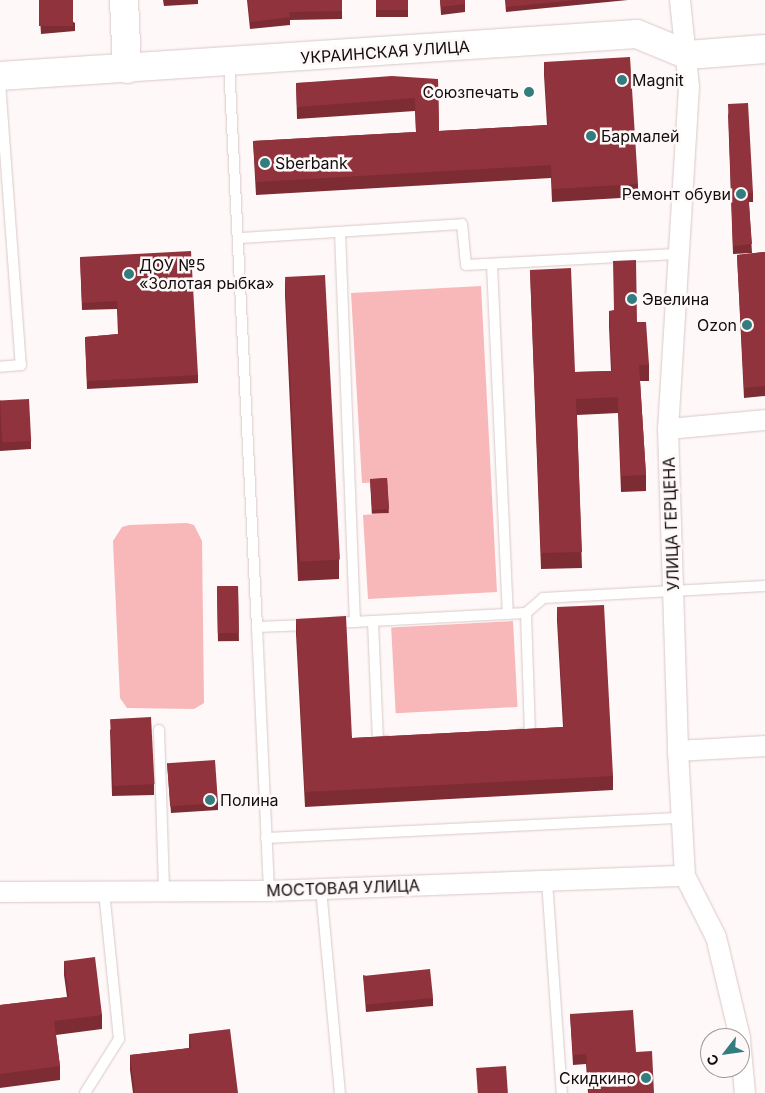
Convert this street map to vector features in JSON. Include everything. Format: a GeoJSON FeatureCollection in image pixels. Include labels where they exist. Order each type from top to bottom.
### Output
{"type":"FeatureCollection","features":[{"type":"Feature","properties":{"kind":"main road"},"geometry":{"type":"LineString","coordinates":[[124,0],[127,69]]}},
{"type":"Feature","properties":{"kind":"main road","name":"УКРАИНСКАЯ УЛИЦА"},"geometry":{"type":"LineString","coordinates":[[0,76],[229,63],[637,34],[688,55],[765,48]]}},
{"type":"Feature","properties":{"kind":"street","name":"УЛИЦА ГЕРЦЕНА"},"geometry":{"type":"LineString","coordinates":[[680,0],[688,55],[668,429],[678,752],[685,876],[716,938],[737,1028]]}},
{"type":"Feature","properties":{"kind":"street"},"geometry":{"type":"LineString","coordinates":[[668,429],[765,420]]}},
{"type":"Feature","properties":{"kind":"street"},"geometry":{"type":"LineString","coordinates":[[678,752],[765,746]]}},
{"type":"Feature","properties":{"kind":"street","name":"МОСТОВАЯ УЛИЦА"},"geometry":{"type":"LineString","coordinates":[[0,892],[269,891],[685,876]]}},
{"type":"Feature","properties":{"kind":"street","name":"УЛИЦА ГЕРЦЕНА"},"geometry":{"type":"LineString","coordinates":[[744,1078],[745,1093]]}},
{"type":"Feature","properties":{"kind":"lane"},"geometry":{"type":"LineString","coordinates":[[229,63],[241,238],[269,891]]}},
{"type":"Feature","properties":{"kind":"lane"},"geometry":{"type":"LineString","coordinates":[[0,82],[21,365],[0,367]]}},
{"type":"Feature","properties":{"kind":"lane"},"geometry":{"type":"LineString","coordinates":[[241,238],[462,224],[466,265],[676,254]]}},
{"type":"Feature","properties":{"kind":"lane"},"geometry":{"type":"LineString","coordinates":[[340,232],[355,622]]}},
{"type":"Feature","properties":{"kind":"lane"},"geometry":{"type":"LineString","coordinates":[[492,264],[508,614]]}},
{"type":"Feature","properties":{"kind":"lane"},"geometry":{"type":"LineString","coordinates":[[257,627],[526,613],[543,598],[674,593],[765,586]]}},
{"type":"Feature","properties":{"kind":"lane"},"geometry":{"type":"LineString","coordinates":[[511,735],[530,734],[526,613]]}},
{"type":"Feature","properties":{"kind":"lane"},"geometry":{"type":"LineString","coordinates":[[374,622],[378,741],[397,740]]}},
{"type":"Feature","properties":{"kind":"lane"},"geometry":{"type":"LineString","coordinates":[[159,730],[164,891]]}},
{"type":"Feature","properties":{"kind":"lane"},"geometry":{"type":"LineString","coordinates":[[266,838],[682,818]]}},
{"type":"Feature","properties":{"kind":"lane"},"geometry":{"type":"LineString","coordinates":[[547,881],[562,1093]]}},
{"type":"Feature","properties":{"kind":"lane"},"geometry":{"type":"LineString","coordinates":[[321,889],[340,1093]]}},
{"type":"Feature","properties":{"kind":"lane"},"geometry":{"type":"LineString","coordinates":[[85,1093],[119,1039],[104,891]]}},
{"type":"Feature","properties":{"kind":"shaded area"},"geometry":{"type":"Polygon","coordinates":[[[481,286],[497,592],[368,599],[363,515],[388,513],[387,482],[362,483],[351,293],[481,286]]]}},
{"type":"Feature","properties":{"kind":"shaded area"},"geometry":{"type":"Polygon","coordinates":[[[187,523],[194,525],[202,541],[204,703],[194,709],[127,708],[120,698],[113,541],[122,527],[129,525],[187,523]]]}},
{"type":"Feature","properties":{"kind":"shaded area"},"geometry":{"type":"Polygon","coordinates":[[[513,621],[518,707],[396,713],[391,627],[513,621]]]}},
{"type":"Feature","properties":{"kind":"building"},"geometry":{"type":"Polygon","coordinates":[[[39,0],[73,0],[73,26],[39,26],[39,0]]]}},
{"type":"Feature","properties":{"kind":"building"},"geometry":{"type":"Polygon","coordinates":[[[248,0],[342,0],[342,11],[289,12],[290,17],[250,22],[248,0]]]}},
{"type":"Feature","properties":{"kind":"building"},"geometry":{"type":"Polygon","coordinates":[[[376,0],[408,0],[408,10],[376,10],[376,0]]]}},
{"type":"Feature","properties":{"kind":"building"},"geometry":{"type":"Polygon","coordinates":[[[440,0],[465,0],[465,4],[441,7],[440,0]]]}},
{"type":"Feature","properties":{"kind":"building"},"geometry":{"type":"Polygon","coordinates":[[[506,0],[575,0],[506,7],[506,0]]]}},
{"type":"Feature","properties":{"kind":"building"},"geometry":{"type":"Polygon","coordinates":[[[630,57],[638,184],[552,189],[551,165],[256,182],[253,141],[416,132],[415,98],[297,107],[296,83],[392,76],[438,79],[439,131],[548,125],[544,62],[630,57]]]}},
{"type":"Feature","properties":{"kind":"building"},"geometry":{"type":"Polygon","coordinates":[[[748,103],[753,193],[748,193],[752,244],[733,246],[728,104],[748,103]]]}},
{"type":"Feature","properties":{"kind":"building"},"geometry":{"type":"Polygon","coordinates":[[[191,251],[198,375],[87,381],[85,337],[119,334],[117,301],[82,303],[80,257],[191,251]]]}},
{"type":"Feature","properties":{"kind":"building"},"geometry":{"type":"Polygon","coordinates":[[[765,252],[765,386],[744,388],[737,255],[765,252]]]}},
{"type":"Feature","properties":{"kind":"building"},"geometry":{"type":"Polygon","coordinates":[[[636,260],[637,322],[646,322],[649,365],[639,365],[646,475],[621,476],[618,397],[576,399],[582,552],[541,553],[530,270],[571,268],[575,372],[612,371],[609,311],[614,310],[613,261],[636,260]]]}},
{"type":"Feature","properties":{"kind":"building"},"geometry":{"type":"Polygon","coordinates":[[[325,275],[340,560],[300,562],[285,277],[325,275]]]}},
{"type":"Feature","properties":{"kind":"building"},"geometry":{"type":"Polygon","coordinates":[[[29,399],[31,441],[2,442],[0,401],[29,399]]]}},
{"type":"Feature","properties":{"kind":"building"},"geometry":{"type":"Polygon","coordinates":[[[387,478],[389,509],[372,510],[370,479],[387,478]]]}},
{"type":"Feature","properties":{"kind":"building"},"geometry":{"type":"Polygon","coordinates":[[[217,586],[238,586],[239,633],[218,633],[217,586]]]}},
{"type":"Feature","properties":{"kind":"building"},"geometry":{"type":"Polygon","coordinates":[[[604,605],[613,776],[305,792],[296,619],[346,616],[352,738],[564,727],[557,607],[604,605]]]}},
{"type":"Feature","properties":{"kind":"building"},"geometry":{"type":"Polygon","coordinates":[[[151,717],[155,784],[114,786],[110,719],[151,717]]]}},
{"type":"Feature","properties":{"kind":"building"},"geometry":{"type":"Polygon","coordinates":[[[215,760],[218,803],[170,806],[167,763],[215,760]]]}},
{"type":"Feature","properties":{"kind":"building"},"geometry":{"type":"Polygon","coordinates":[[[95,957],[102,1015],[54,1021],[60,1066],[0,1074],[0,1005],[69,997],[64,961],[95,957]]]}},
{"type":"Feature","properties":{"kind":"building"},"geometry":{"type":"Polygon","coordinates":[[[430,969],[433,998],[366,1005],[363,976],[430,969]]]}},
{"type":"Feature","properties":{"kind":"building"},"geometry":{"type":"Polygon","coordinates":[[[633,1010],[636,1052],[652,1051],[654,1093],[589,1093],[586,1054],[573,1055],[570,1014],[633,1010]]]}},
{"type":"Feature","properties":{"kind":"building"},"geometry":{"type":"Polygon","coordinates":[[[230,1029],[238,1093],[135,1093],[130,1055],[191,1048],[189,1034],[230,1029]]]}},
{"type":"Feature","properties":{"kind":"building"},"geometry":{"type":"Polygon","coordinates":[[[506,1066],[508,1093],[478,1093],[476,1068],[506,1066]]]}},
{"type":"Feature","properties":{"kind":"place","name":"Magnit"},"geometry":{"type":"Point","coordinates":[622,80]}},
{"type":"Feature","properties":{"kind":"place","name":"Союзпечать"},"geometry":{"type":"Point","coordinates":[529,92]}},
{"type":"Feature","properties":{"kind":"place","name":"Бармалей"},"geometry":{"type":"Point","coordinates":[591,136]}},
{"type":"Feature","properties":{"kind":"place","name":"Sberbank"},"geometry":{"type":"Point","coordinates":[265,163]}},
{"type":"Feature","properties":{"kind":"place","name":"Ремонт обуви"},"geometry":{"type":"Point","coordinates":[741,194]}},
{"type":"Feature","properties":{"kind":"place","name":"ДОУ №5 «Золотая рыбка»"},"geometry":{"type":"Point","coordinates":[129,274]}},
{"type":"Feature","properties":{"kind":"place","name":"Эвелина"},"geometry":{"type":"Point","coordinates":[632,299]}},
{"type":"Feature","properties":{"kind":"place","name":"Ozon"},"geometry":{"type":"Point","coordinates":[747,325]}},
{"type":"Feature","properties":{"kind":"place","name":"Полина"},"geometry":{"type":"Point","coordinates":[210,800]}},
{"type":"Feature","properties":{"kind":"place","name":"Скидкино"},"geometry":{"type":"Point","coordinates":[646,1078]}}]}
